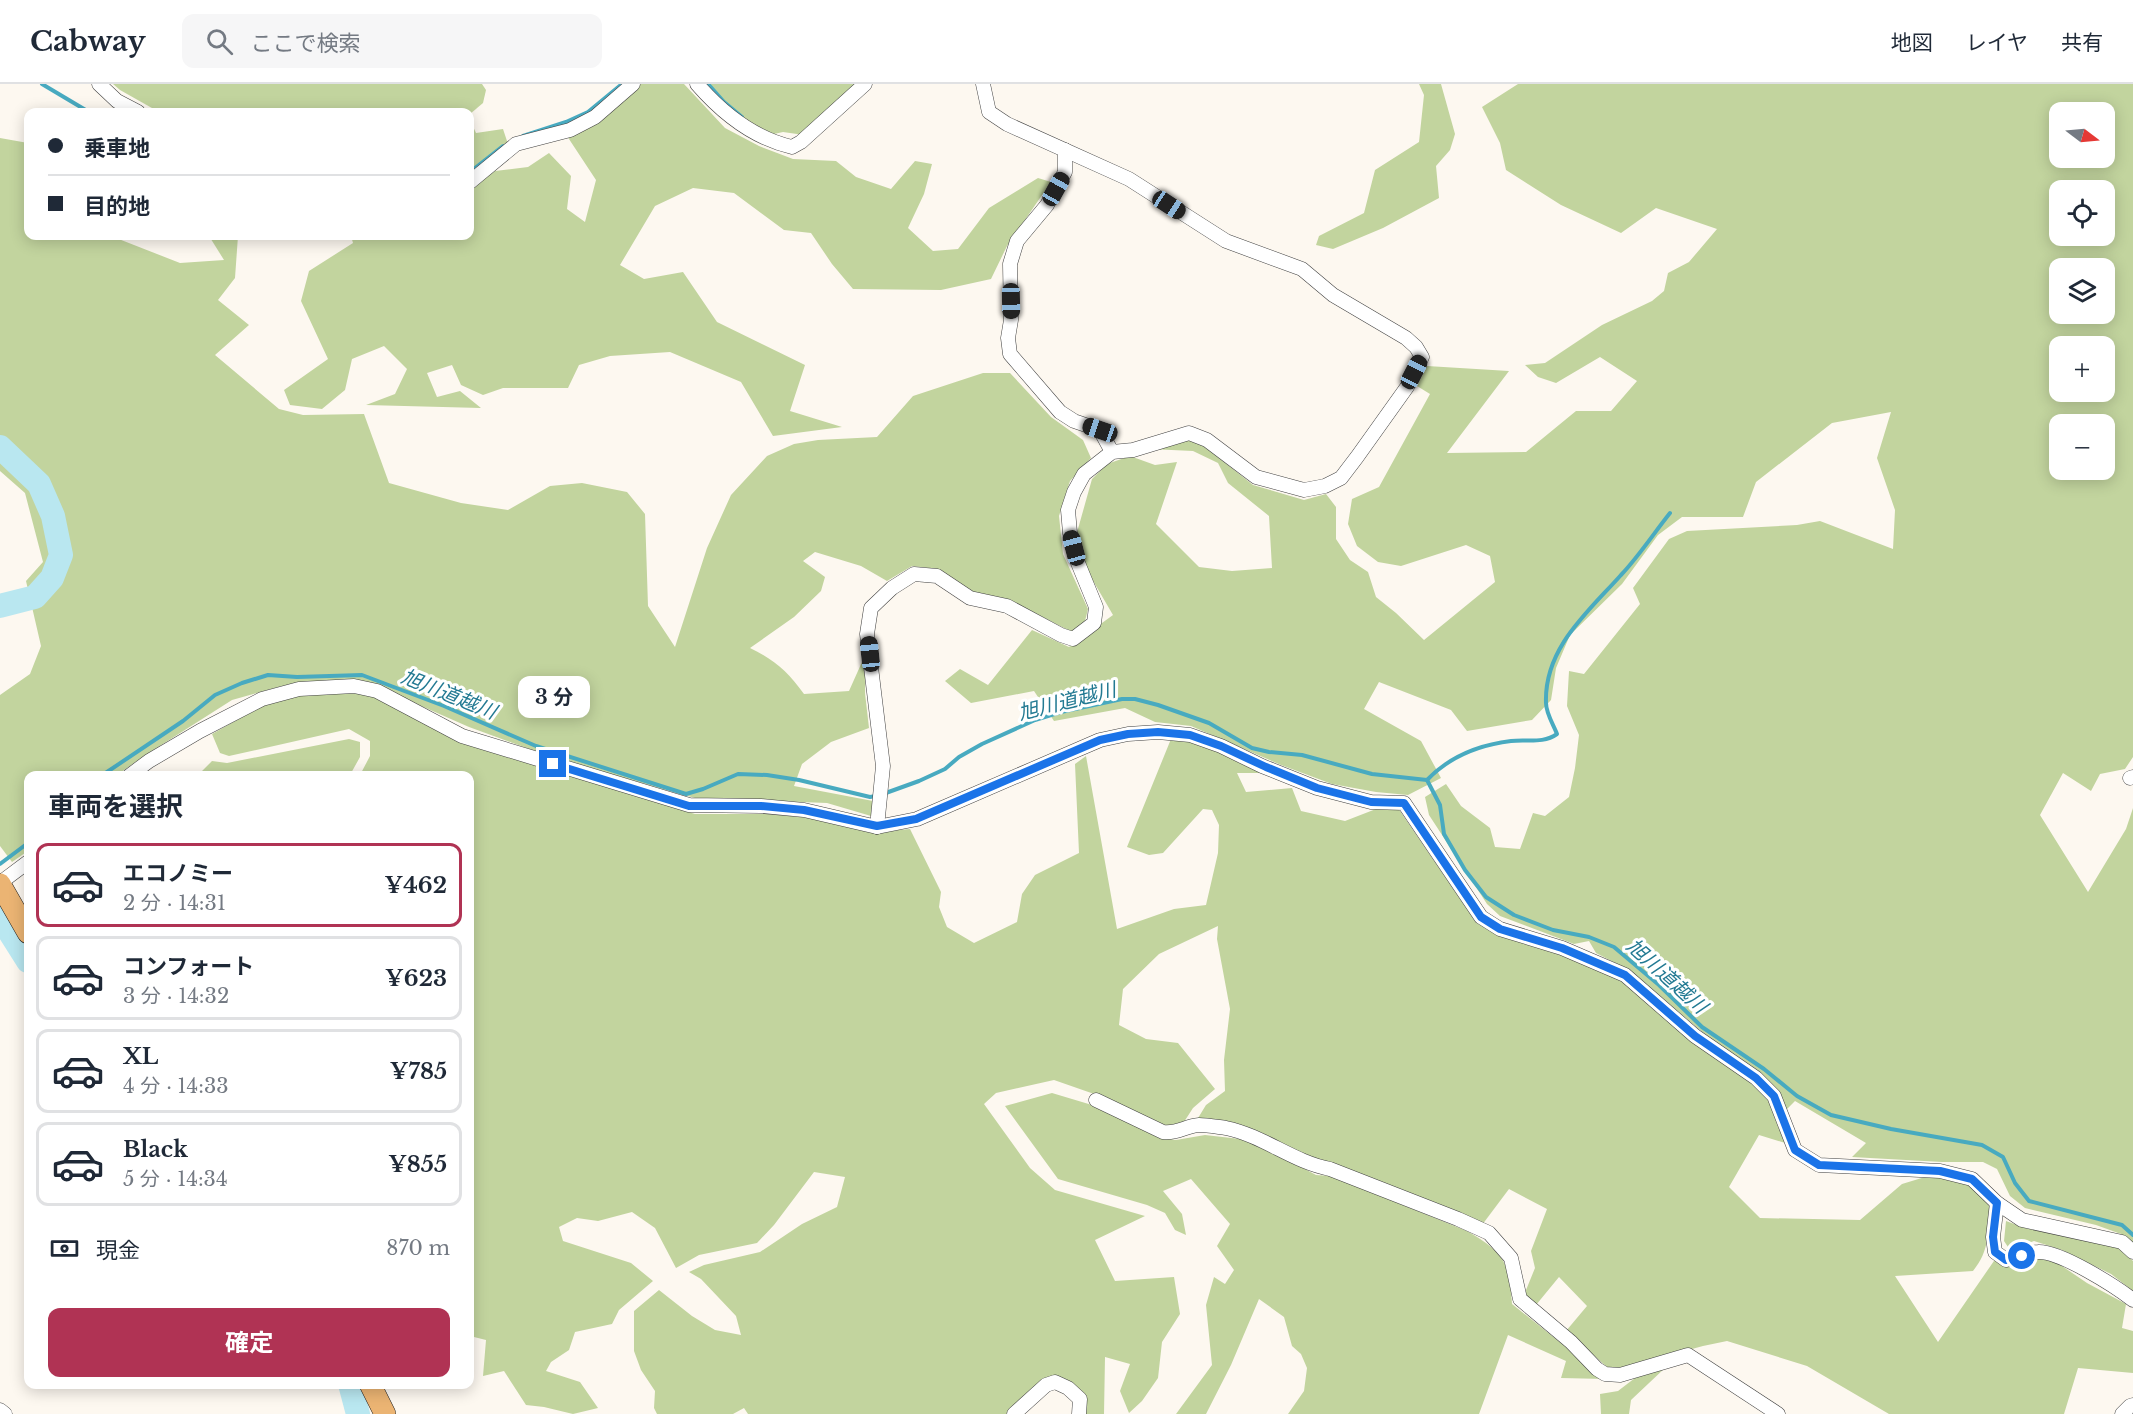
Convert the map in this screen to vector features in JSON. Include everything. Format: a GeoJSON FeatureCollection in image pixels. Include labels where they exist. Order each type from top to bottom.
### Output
{"type":"FeatureCollection","features":[{"type":"Feature","properties":{"kind":"main road"},"geometry":{"type":"LineString","coordinates":[[0,883],[24,926]]}},
{"type":"Feature","properties":{"kind":"main road"},"geometry":{"type":"LineString","coordinates":[[372,1389],[385,1414]]}},
{"type":"Feature","properties":{"kind":"street"},"geometry":{"type":"LineString","coordinates":[[99,84],[117,101],[130,108]]}},
{"type":"Feature","properties":{"kind":"street"},"geometry":{"type":"LineString","coordinates":[[474,179],[516,144],[570,130],[595,117],[633,84]]}},
{"type":"Feature","properties":{"kind":"street"},"geometry":{"type":"LineString","coordinates":[[696,84],[713,103],[740,124],[770,142],[792,147],[801,142],[865,84]]}},
{"type":"Feature","properties":{"kind":"street"},"geometry":{"type":"LineString","coordinates":[[877,826],[883,766],[867,634],[871,608],[892,588],[914,574],[937,576],[970,598],[1007,606],[1073,639],[1094,623],[1096,607],[1078,563],[1070,533],[1068,510],[1074,492],[1084,474],[1112,452],[1132,450],[1189,433],[1207,440],[1256,477],[1304,490],[1325,486],[1341,478],[1357,457],[1407,387],[1422,357],[1416,347],[1406,338],[1332,295],[1302,269],[1226,241],[1130,179],[1007,124],[989,112],[983,84]]}},
{"type":"Feature","properties":{"kind":"street"},"geometry":{"type":"LineString","coordinates":[[1065,150],[1065,172],[1047,205],[1017,241],[1010,264],[1011,320],[1008,338],[1010,354],[1060,412],[1074,421],[1100,430],[1112,452]]}},
{"type":"Feature","properties":{"kind":"street"},"geometry":{"type":"LineString","coordinates":[[136,771],[200,731],[262,699],[299,690],[354,686],[377,691],[462,736],[689,806],[761,806],[804,810],[877,826],[916,819],[1100,740],[1128,734],[1158,732],[1190,735],[1317,788],[1371,802],[1404,803],[1481,917],[1500,929],[1562,948],[1625,975],[1695,1036],[1756,1078],[1774,1096],[1795,1150],[1819,1165],[1951,1173],[1972,1179],[1997,1203],[2022,1220],[2122,1242],[2133,1252]]}},
{"type":"Feature","properties":{"kind":"street"},"geometry":{"type":"LineString","coordinates":[[0,883],[24,865]]}},
{"type":"Feature","properties":{"kind":"street"},"geometry":{"type":"LineString","coordinates":[[1096,1100],[1163,1131],[1173,1133],[1197,1125],[1227,1128],[1261,1139],[1314,1166],[1330,1169],[1489,1233],[1511,1258],[1520,1299],[1605,1374],[1620,1375],[1688,1355],[1778,1414]]}},
{"type":"Feature","properties":{"kind":"street"},"geometry":{"type":"LineString","coordinates":[[1997,1203],[1993,1237],[1995,1252],[2006,1260],[2038,1252],[2057,1256],[2115,1286],[2133,1300]]}},
{"type":"Feature","properties":{"kind":"street"},"geometry":{"type":"LineString","coordinates":[[1014,1414],[1046,1385],[1055,1382],[1068,1388],[1080,1399],[1080,1414]]}},
{"type":"Feature","properties":{"kind":"street"},"geometry":{"type":"LineString","coordinates":[[2122,1414],[2133,1405]]}},
{"type":"Feature","properties":{"kind":"street"},"geometry":{"type":"LineString","coordinates":[[0,1410],[5,1414]]}},
{"type":"Feature","properties":{"kind":"green space"},"geometry":{"type":"Polygon","coordinates":[[[113,84],[482,84],[486,90],[483,103],[474,111],[474,108],[152,108],[113,84]]]}},
{"type":"Feature","properties":{"kind":"green space"},"geometry":{"type":"Polygon","coordinates":[[[641,84],[684,84],[725,128],[759,146],[793,159],[836,161],[856,177],[891,189],[915,161],[932,164],[924,194],[908,228],[933,251],[958,249],[989,208],[1038,178],[1051,182],[1007,246],[991,279],[941,290],[853,289],[832,264],[811,233],[784,230],[734,193],[693,188],[655,206],[620,265],[644,279],[683,272],[717,322],[805,365],[790,411],[842,427],[773,436],[741,382],[670,352],[610,356],[579,365],[568,388],[503,388],[483,395],[461,385],[452,365],[427,373],[437,397],[460,391],[481,408],[366,405],[395,394],[407,369],[384,346],[352,359],[345,390],[322,409],[290,405],[284,390],[328,359],[301,301],[309,271],[353,243],[352,240],[474,240],[474,186],[495,171],[528,167],[549,153],[571,176],[567,209],[585,222],[596,180],[567,136],[594,125],[641,84]]]}},
{"type":"Feature","properties":{"kind":"green space"},"geometry":{"type":"Polygon","coordinates":[[[703,84],[859,84],[804,135],[783,132],[765,136],[742,121],[703,84]]]}},
{"type":"Feature","properties":{"kind":"green space"},"geometry":{"type":"Polygon","coordinates":[[[1419,84],[1441,84],[1455,134],[1450,150],[1436,166],[1439,198],[1383,228],[1333,249],[1316,245],[1319,236],[1364,213],[1375,170],[1419,142],[1424,95],[1419,84]]]}},
{"type":"Feature","properties":{"kind":"green space"},"geometry":{"type":"Polygon","coordinates":[[[1518,84],[2133,84],[2133,757],[2125,769],[2100,774],[2091,791],[2063,773],[2040,815],[2088,892],[2126,829],[2133,808],[2133,1245],[2121,1234],[2096,1225],[2025,1208],[2010,1196],[1997,1169],[1983,1162],[1852,1157],[1866,1143],[1795,1101],[1786,1110],[1713,1041],[1629,970],[1596,953],[1589,941],[1574,944],[1500,916],[1487,904],[1429,815],[1425,797],[1446,784],[1461,806],[1490,828],[1495,847],[1520,849],[1533,813],[1545,816],[1569,797],[1579,735],[1567,706],[1569,671],[1584,674],[1640,604],[1633,588],[1669,539],[1687,531],[1797,525],[1820,521],[1893,549],[1895,510],[1877,458],[1891,412],[1832,423],[1756,482],[1743,517],[1682,517],[1658,535],[1622,584],[1570,635],[1556,668],[1551,700],[1532,720],[1467,731],[1451,710],[1379,682],[1364,709],[1421,741],[1441,778],[1408,795],[1332,784],[1281,765],[1191,726],[1155,722],[1125,708],[1054,721],[1034,691],[971,703],[945,681],[960,669],[988,685],[1032,630],[1069,647],[1113,615],[1085,567],[1076,536],[1092,479],[1107,464],[1130,456],[1155,465],[1177,462],[1156,524],[1199,567],[1232,571],[1272,568],[1269,516],[1228,483],[1218,463],[1193,451],[1150,449],[1191,439],[1208,449],[1253,485],[1304,500],[1326,494],[1336,507],[1336,539],[1350,560],[1368,572],[1376,597],[1424,640],[1495,582],[1490,556],[1466,545],[1401,566],[1378,562],[1357,546],[1348,524],[1352,499],[1379,487],[1430,394],[1417,386],[1427,366],[1509,371],[1447,453],[1526,452],[1576,411],[1611,411],[1637,381],[1600,357],[1556,383],[1538,377],[1525,365],[1545,363],[1602,325],[1652,301],[1664,291],[1668,273],[1689,262],[1717,229],[1656,208],[1621,233],[1561,205],[1506,170],[1500,143],[1482,107],[1518,84]]]}},
{"type":"Feature","properties":{"kind":"green space"},"geometry":{"type":"Polygon","coordinates":[[[474,129],[476,133],[503,129],[509,147],[474,176],[474,129]]]}},
{"type":"Feature","properties":{"kind":"green space"},"geometry":{"type":"Polygon","coordinates":[[[0,138],[24,142],[24,240],[121,240],[180,263],[224,260],[212,240],[238,240],[235,278],[218,300],[249,325],[215,355],[279,409],[303,415],[364,414],[389,483],[461,503],[508,510],[550,486],[582,483],[627,492],[645,514],[648,606],[675,647],[707,548],[731,495],[767,456],[794,444],[818,440],[877,437],[913,396],[983,373],[1010,373],[1051,417],[1083,440],[1091,458],[1070,481],[1059,516],[1063,554],[1088,609],[1085,621],[1072,632],[1011,601],[970,592],[938,569],[912,566],[887,581],[861,566],[815,552],[803,561],[825,577],[821,591],[794,617],[750,648],[780,667],[804,694],[849,691],[866,653],[865,693],[869,728],[831,742],[802,764],[794,786],[873,801],[871,816],[827,803],[695,798],[554,758],[469,727],[378,687],[353,679],[282,686],[232,700],[123,771],[24,771],[24,854],[12,862],[0,846],[0,695],[30,674],[41,646],[26,581],[43,562],[25,493],[0,471],[0,138]]]}},
{"type":"Feature","properties":{"kind":"green space"},"geometry":{"type":"Polygon","coordinates":[[[352,692],[380,697],[575,777],[695,814],[768,814],[813,818],[877,832],[910,829],[941,892],[939,907],[947,927],[974,943],[1017,922],[1022,894],[1035,875],[1079,853],[1075,764],[1086,756],[1117,929],[1174,909],[1206,905],[1218,853],[1219,825],[1212,810],[1203,809],[1163,853],[1149,855],[1127,847],[1171,739],[1202,744],[1262,773],[1237,773],[1246,792],[1292,788],[1301,811],[1345,821],[1376,809],[1398,808],[1476,922],[1497,933],[1567,956],[1622,980],[1769,1098],[1785,1143],[1759,1135],[1729,1187],[1760,1218],[1860,1220],[1902,1184],[1925,1177],[1964,1180],[1990,1206],[1985,1248],[1979,1263],[1973,1271],[1895,1276],[1938,1342],[1996,1258],[2006,1267],[2037,1258],[2056,1262],[2087,1283],[2126,1304],[2122,1328],[2133,1331],[2133,1373],[2078,1368],[2064,1414],[1889,1414],[1807,1366],[1727,1341],[1622,1368],[1607,1367],[1566,1331],[1587,1306],[1559,1277],[1536,1305],[1524,1295],[1535,1268],[1531,1251],[1547,1209],[1509,1189],[1482,1225],[1315,1159],[1260,1132],[1221,1122],[1195,1123],[1206,1105],[1225,1091],[1224,1060],[1230,1009],[1217,939],[1218,926],[1159,954],[1123,989],[1119,1025],[1146,1039],[1178,1043],[1215,1089],[1193,1108],[1182,1125],[1172,1127],[1140,1117],[1097,1095],[1054,1080],[996,1093],[984,1104],[1030,1168],[1055,1190],[1145,1216],[1095,1240],[1115,1281],[1174,1277],[1180,1314],[1162,1342],[1158,1378],[1142,1401],[1129,1413],[1120,1391],[1130,1364],[1105,1357],[1104,1414],[1084,1414],[1070,1383],[1050,1376],[1006,1414],[748,1414],[744,1408],[733,1414],[657,1414],[654,1408],[655,1391],[641,1370],[634,1351],[634,1311],[659,1290],[692,1316],[715,1330],[741,1335],[736,1316],[701,1279],[689,1272],[704,1265],[760,1252],[802,1224],[837,1207],[845,1177],[814,1172],[774,1225],[757,1243],[699,1255],[676,1268],[655,1228],[632,1212],[598,1221],[577,1218],[559,1227],[563,1241],[631,1263],[653,1281],[619,1310],[612,1324],[575,1332],[569,1350],[551,1362],[546,1371],[580,1382],[598,1408],[573,1414],[526,1405],[504,1371],[483,1376],[486,1340],[474,1337],[474,771],[362,771],[370,756],[370,741],[349,729],[229,756],[220,753],[212,734],[262,706],[299,695],[352,692]]]}},
{"type":"Feature","properties":{"kind":"green space"},"geometry":{"type":"Polygon","coordinates":[[[349,739],[360,742],[360,757],[352,771],[202,771],[212,761],[227,763],[349,739]]]}},
{"type":"Feature","properties":{"kind":"green space"},"geometry":{"type":"Polygon","coordinates":[[[1052,1093],[1092,1105],[1161,1138],[1176,1140],[1205,1135],[1240,1139],[1264,1147],[1316,1175],[1331,1176],[1467,1231],[1497,1252],[1502,1259],[1509,1277],[1512,1304],[1571,1351],[1585,1366],[1605,1379],[1561,1378],[1566,1361],[1508,1335],[1479,1414],[1288,1414],[1304,1391],[1307,1368],[1301,1354],[1292,1346],[1284,1317],[1259,1299],[1231,1365],[1206,1414],[1176,1414],[1212,1365],[1206,1305],[1214,1277],[1225,1284],[1234,1270],[1217,1246],[1230,1224],[1191,1179],[1163,1191],[1182,1214],[1186,1235],[1175,1230],[1165,1213],[1147,1205],[1058,1179],[1005,1106],[1052,1093]]]}},
{"type":"Feature","properties":{"kind":"green space"},"geometry":{"type":"Polygon","coordinates":[[[2006,1221],[2025,1228],[2119,1248],[2133,1261],[2133,1291],[2111,1274],[2062,1250],[2034,1241],[2010,1250],[2004,1241],[2006,1221]]]}},
{"type":"Feature","properties":{"kind":"green space"},"geometry":{"type":"Polygon","coordinates":[[[1666,1367],[1631,1400],[1629,1414],[1601,1414],[1600,1394],[1618,1391],[1635,1378],[1666,1367]]]}},
{"type":"Feature","properties":{"kind":"waterway"},"geometry":{"type":"LineString","coordinates":[[42,84],[82,108]]}},
{"type":"Feature","properties":{"kind":"waterway"},"geometry":{"type":"LineString","coordinates":[[523,136],[588,112],[622,84]]}},
{"type":"Feature","properties":{"kind":"waterway"},"geometry":{"type":"LineString","coordinates":[[708,84],[742,117]]}},
{"type":"Feature","properties":{"kind":"waterway"},"geometry":{"type":"LineString","coordinates":[[474,169],[503,146]]}},
{"type":"Feature","properties":{"kind":"waterway"},"geometry":{"type":"LineString","coordinates":[[0,447],[39,484],[53,516],[61,555],[52,578],[35,597],[0,606]]}},
{"type":"Feature","properties":{"kind":"waterway"},"geometry":{"type":"LineString","coordinates":[[1427,780],[1455,758],[1487,745],[1541,740],[1557,734],[1548,715],[1546,703],[1547,683],[1560,648],[1582,617],[1628,568],[1670,513]]}},
{"type":"Feature","properties":{"kind":"waterway","name":"旭川道越川"},"geometry":{"type":"LineString","coordinates":[[108,771],[183,721],[215,695],[242,683],[268,675],[297,677],[362,675],[444,706],[536,746],[686,794],[738,774],[767,775],[799,780],[870,797],[876,796]]}},
{"type":"Feature","properties":{"kind":"waterway","name":"旭川道越川"},"geometry":{"type":"LineString","coordinates":[[883,794],[945,769],[959,757],[982,744],[1035,720],[1122,699],[1135,699],[1158,705],[1209,723],[1252,748],[1302,755],[1372,774],[1427,780],[1440,805],[1444,834],[1465,870],[1486,897],[1514,915],[1553,930],[1589,937],[1614,947],[1659,985],[1702,1027],[1764,1069],[1797,1096],[1831,1115],[1891,1129],[1982,1145],[2003,1157],[2015,1183],[2029,1201],[2122,1225],[2133,1235]]}},
{"type":"Feature","properties":{"kind":"waterway","name":"旭川道越川"},"geometry":{"type":"LineString","coordinates":[[0,864],[24,846]]}},
{"type":"Feature","properties":{"kind":"waterway"},"geometry":{"type":"LineString","coordinates":[[0,917],[24,955]]}},
{"type":"Feature","properties":{"kind":"waterway"},"geometry":{"type":"LineString","coordinates":[[351,1389],[358,1414]]}},
{"type":"Feature","properties":{"kind":"route"},"geometry":{"type":"LineString","coordinates":[[553,764],[689,806],[761,806],[804,810],[877,826],[916,819],[1100,740],[1128,734],[1158,732],[1190,735],[1317,788],[1371,802],[1404,803],[1481,917],[1500,929],[1562,948],[1625,975],[1695,1036],[1756,1078],[1774,1096],[1795,1150],[1819,1165],[1940,1171],[1972,1179],[1997,1203],[1993,1237],[1995,1252],[2006,1260],[2022,1256]]}}]}
